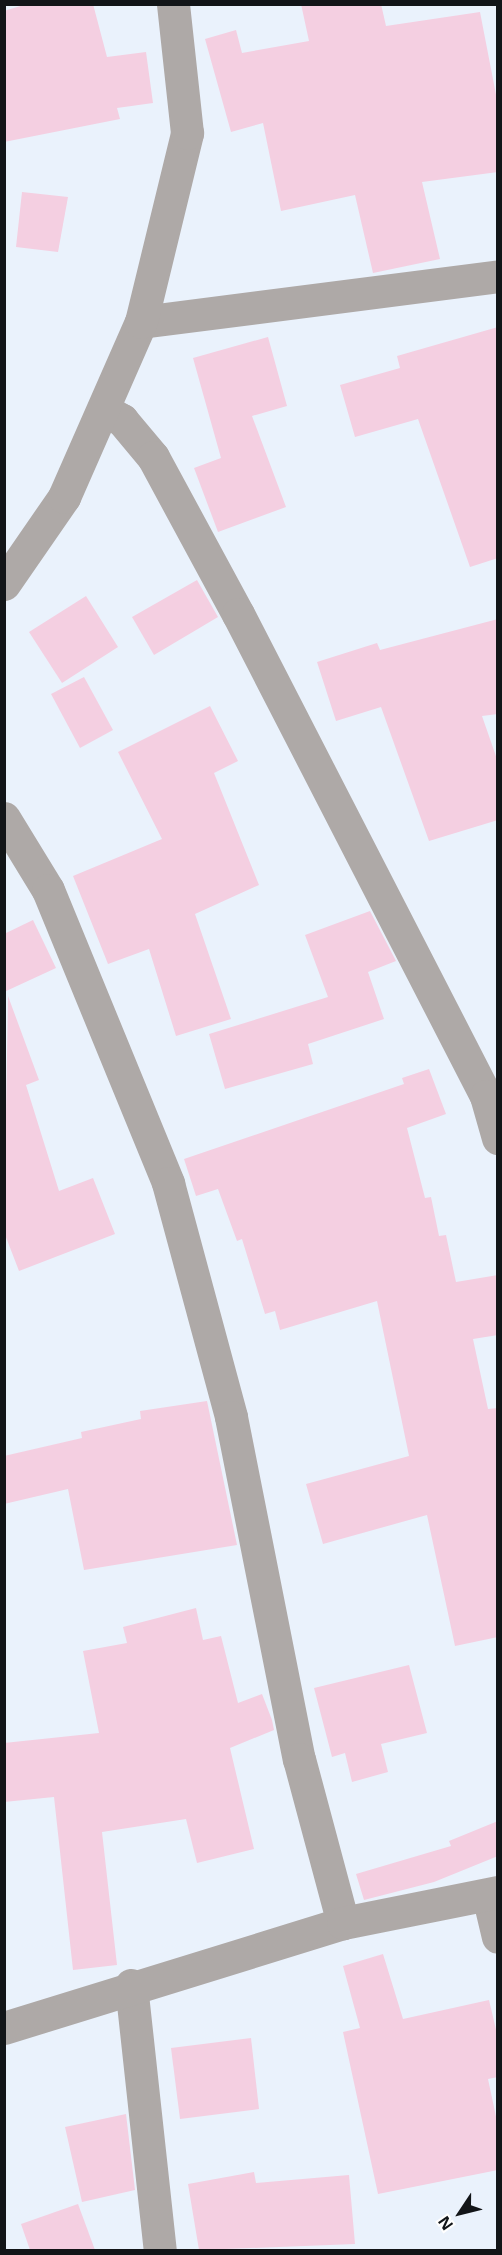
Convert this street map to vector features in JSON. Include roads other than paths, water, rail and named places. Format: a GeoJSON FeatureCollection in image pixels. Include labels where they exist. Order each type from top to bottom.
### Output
{"type":"FeatureCollection","features":[{"type":"Feature","properties":{"kind":"street"},"geometry":{"type":"LineString","coordinates":[[4,584],[64,497],[105,410],[141,322],[187,133],[173,4]]}},
{"type":"Feature","properties":{"kind":"street"},"geometry":{"type":"LineString","coordinates":[[141,322],[498,276]]}},
{"type":"Feature","properties":{"kind":"street"},"geometry":{"type":"LineString","coordinates":[[105,410],[122,420],[153,457],[238,614],[486,1096],[498,1138]]}},
{"type":"Feature","properties":{"kind":"street"},"geometry":{"type":"LineString","coordinates":[[4,818],[48,890],[168,1183],[231,1418],[299,1760],[343,1923]]}},
{"type":"Feature","properties":{"kind":"street"},"geometry":{"type":"LineString","coordinates":[[4,2028],[131,1985],[343,1923],[493,1894],[498,1937]]}},
{"type":"Feature","properties":{"kind":"street"},"geometry":{"type":"LineString","coordinates":[[131,1985],[160,2250]]}}]}
